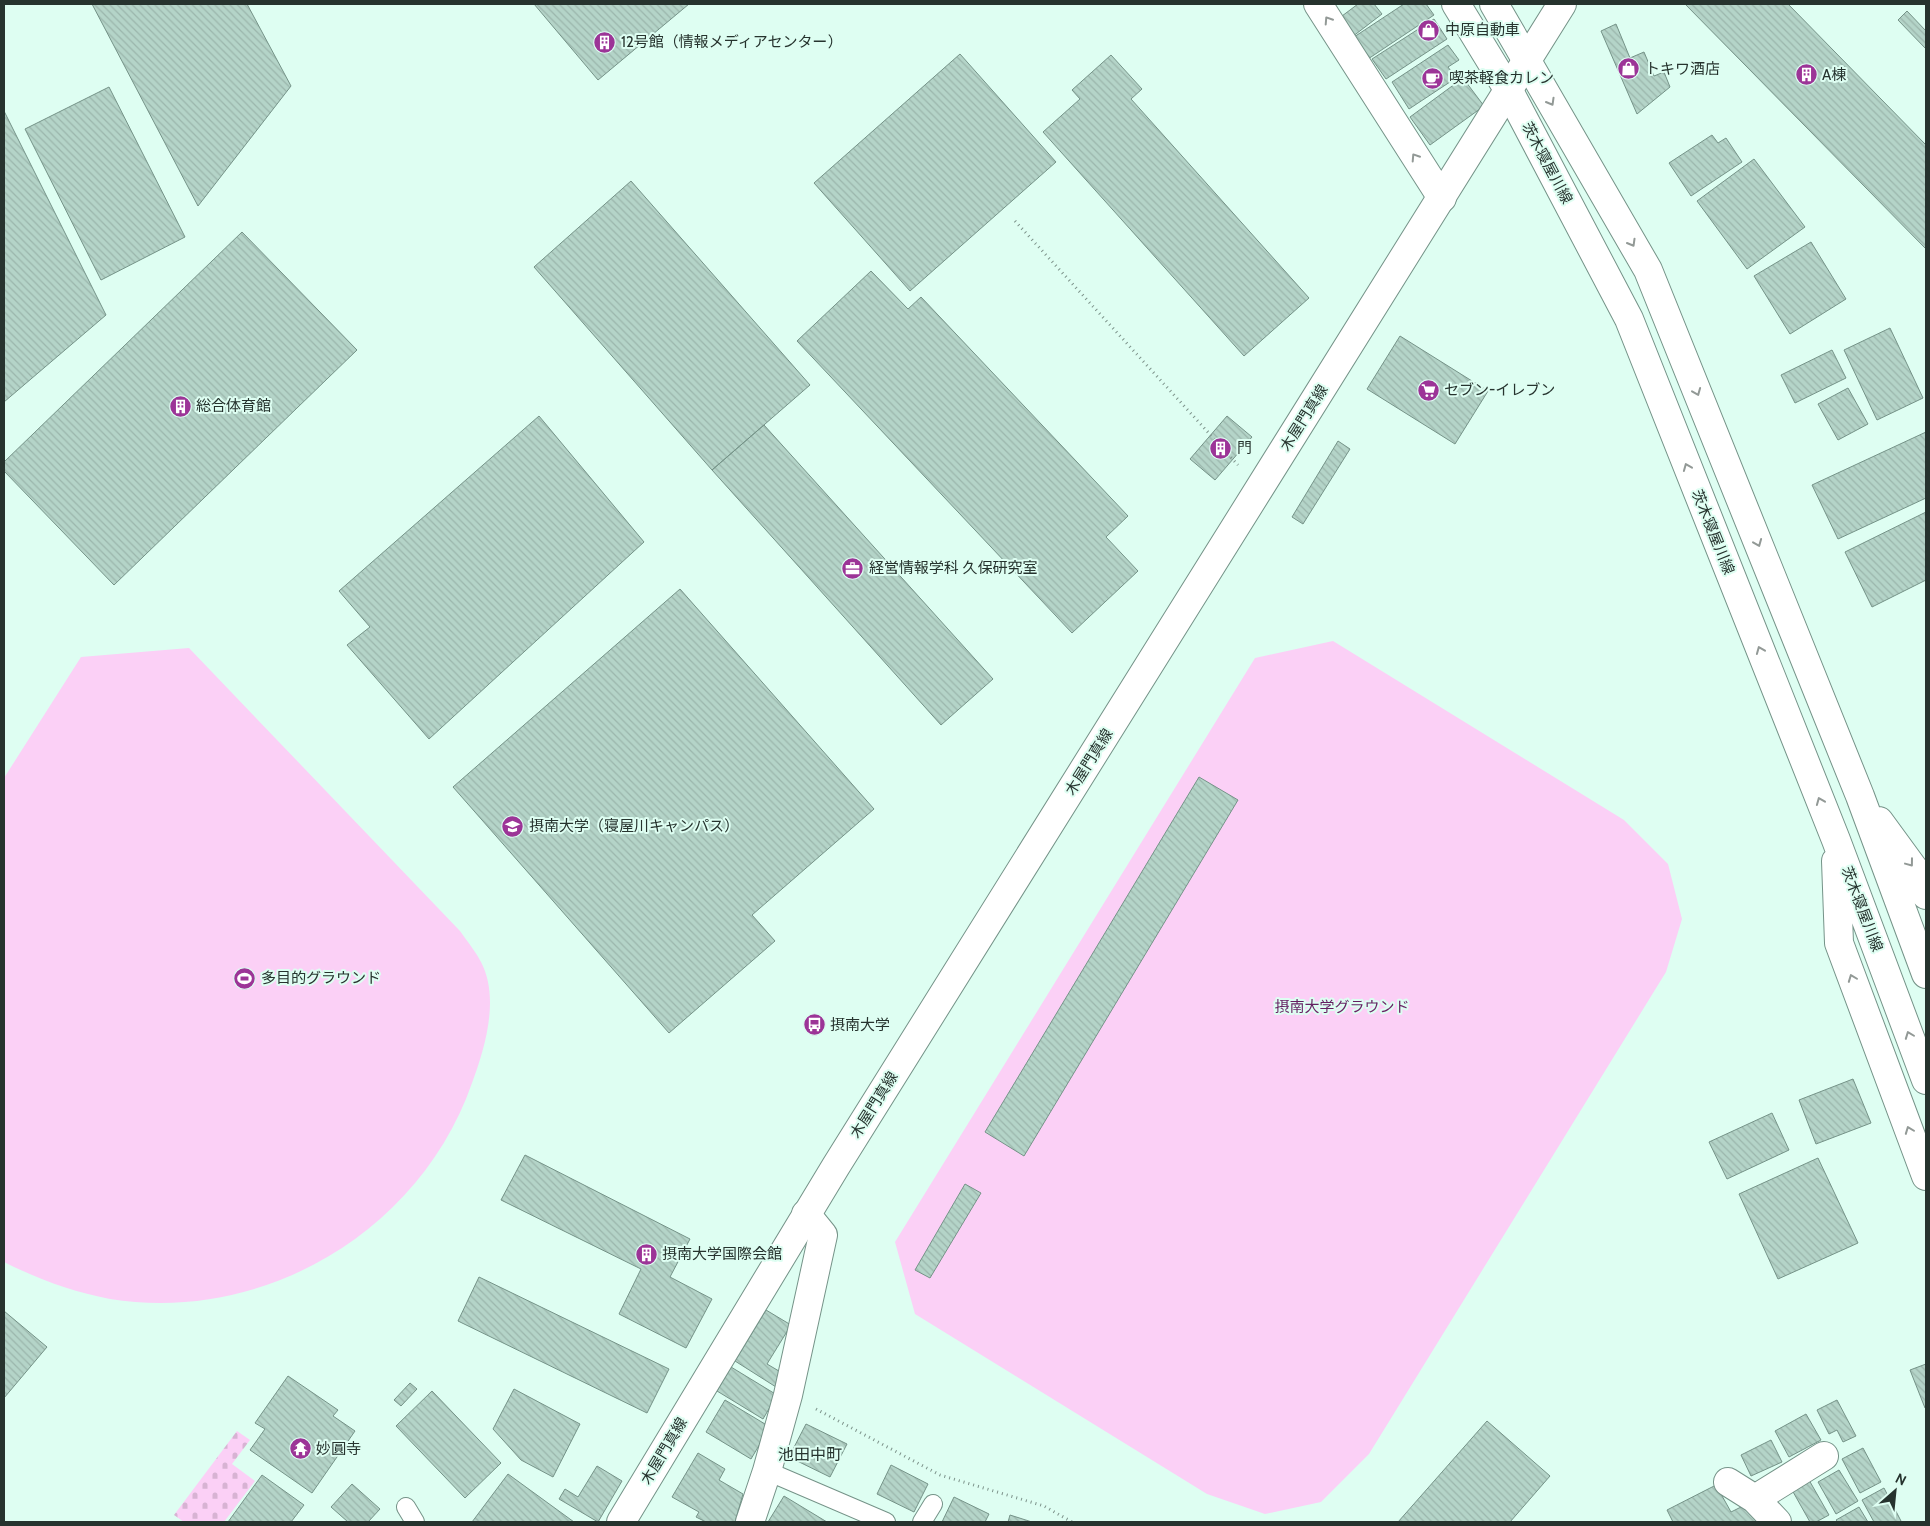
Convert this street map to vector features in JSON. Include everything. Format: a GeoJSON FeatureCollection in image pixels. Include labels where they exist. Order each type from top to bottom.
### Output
{"type":"FeatureCollection","features":[{"type":"Feature","properties":{"kind":"main road"},"geometry":{"type":"LineString","coordinates":[[1318,4],[1442,198]]}},
{"type":"Feature","properties":{"kind":"main road","name":"茨木寝屋川線"},"geometry":{"type":"LineString","coordinates":[[1456,4],[1508,91],[1629,319],[1836,840],[1926,1080]]}},
{"type":"Feature","properties":{"kind":"main road"},"geometry":{"type":"LineString","coordinates":[[1494,4],[1648,270],[1860,796],[1926,974]]}},
{"type":"Feature","properties":{"kind":"main road","name":"木屋門真線"},"geometry":{"type":"LineString","coordinates":[[621,1522],[806,1214],[1562,4]]}},
{"type":"Feature","properties":{"kind":"main road"},"geometry":{"type":"LineString","coordinates":[[1860,796],[1917,873],[1926,895]]}},
{"type":"Feature","properties":{"kind":"main road"},"geometry":{"type":"LineString","coordinates":[[1836,840],[1839,943],[1926,1176]]}},
{"type":"Feature","properties":{"kind":"main road"},"geometry":{"type":"LineString","coordinates":[[750,1522],[773,1473],[823,1235],[806,1214]]}},
{"type":"Feature","properties":{"kind":"main road"},"geometry":{"type":"LineString","coordinates":[[1755,1499],[1824,1456]]}},
{"type":"Feature","properties":{"kind":"main road"},"geometry":{"type":"LineString","coordinates":[[1728,1482],[1755,1499],[1777,1522]]}},
{"type":"Feature","properties":{"kind":"lane"},"geometry":{"type":"LineString","coordinates":[[773,1473],[886,1522]]}},
{"type":"Feature","properties":{"kind":"lane"},"geometry":{"type":"LineString","coordinates":[[922,1522],[932,1504]]}},
{"type":"Feature","properties":{"kind":"path"},"geometry":{"type":"LineString","coordinates":[[1015,221],[1244,472]]}},
{"type":"Feature","properties":{"kind":"path"},"geometry":{"type":"LineString","coordinates":[[809,1406],[940,1475],[1044,1506],[1072,1522]]}},
{"type":"Feature","properties":{"kind":"green space","name":"摂南大学グラウンド"},"geometry":{"type":"Polygon","coordinates":[[[1333,641],[1624,820],[1668,864],[1682,919],[1666,972],[1369,1454],[1321,1502],[1265,1514],[1207,1494],[915,1314],[895,1242],[1255,658],[1333,641]]]}},
{"type":"Feature","properties":{"kind":"green space","name":"多目的グラウンド"},"geometry":{"type":"Polygon","coordinates":[[[189,648],[460,931],[479,958],[487,976],[490,1007],[482,1054],[472,1083],[448,1136],[416,1182],[376,1223],[330,1256],[279,1280],[225,1296],[168,1303],[110,1299],[56,1284],[4,1262],[4,778],[81,657],[189,648]]]}},
{"type":"Feature","properties":{"kind":"green space"},"geometry":{"type":"Polygon","coordinates":[[[237,1431],[250,1440],[232,1464],[255,1481],[224,1522],[184,1522],[174,1515],[237,1431]]]}},
{"type":"Feature","properties":{"kind":"building"},"geometry":{"type":"Polygon","coordinates":[[[92,4],[247,4],[291,86],[198,206],[92,4]]]}},
{"type":"Feature","properties":{"kind":"building","name":"12号館（情報メディアセンター）"},"geometry":{"type":"Polygon","coordinates":[[[534,4],[689,4],[598,80],[534,4]]]}},
{"type":"Feature","properties":{"kind":"building"},"geometry":{"type":"Polygon","coordinates":[[[1358,4],[1374,4],[1382,14],[1352,37],[1338,19],[1358,4]]]}},
{"type":"Feature","properties":{"kind":"building"},"geometry":{"type":"Polygon","coordinates":[[[1404,4],[1426,4],[1434,15],[1365,61],[1351,39],[1404,4]]]}},
{"type":"Feature","properties":{"kind":"building","name":"A棟"},"geometry":{"type":"Polygon","coordinates":[[[1685,4],[1788,4],[1926,145],[1926,249],[1685,4]]]}},
{"type":"Feature","properties":{"kind":"building"},"geometry":{"type":"Polygon","coordinates":[[[1907,11],[1926,31],[1926,49],[1898,20],[1907,11]]]}},
{"type":"Feature","properties":{"kind":"building"},"geometry":{"type":"Polygon","coordinates":[[[1434,19],[1447,39],[1386,79],[1372,59],[1434,19]]]}},
{"type":"Feature","properties":{"kind":"building"},"geometry":{"type":"Polygon","coordinates":[[[1616,24],[1630,58],[1644,52],[1654,76],[1664,72],[1670,87],[1637,114],[1601,31],[1616,24]]]}},
{"type":"Feature","properties":{"kind":"building"},"geometry":{"type":"Polygon","coordinates":[[[1448,45],[1459,60],[1448,67],[1456,78],[1409,109],[1392,82],[1448,45]]]}},
{"type":"Feature","properties":{"kind":"building"},"geometry":{"type":"Polygon","coordinates":[[[960,54],[1056,162],[910,291],[814,183],[960,54]]]}},
{"type":"Feature","properties":{"kind":"building"},"geometry":{"type":"Polygon","coordinates":[[[1111,55],[1142,89],[1131,99],[1309,298],[1244,356],[1043,132],[1080,99],[1072,90],[1111,55]]]}},
{"type":"Feature","properties":{"kind":"building"},"geometry":{"type":"Polygon","coordinates":[[[1463,78],[1484,106],[1430,145],[1410,117],[1463,78]]]}},
{"type":"Feature","properties":{"kind":"building"},"geometry":{"type":"Polygon","coordinates":[[[109,87],[185,237],[101,280],[25,129],[109,87]]]}},
{"type":"Feature","properties":{"kind":"building"},"geometry":{"type":"Polygon","coordinates":[[[4,111],[106,315],[4,402],[4,111]]]}},
{"type":"Feature","properties":{"kind":"building"},"geometry":{"type":"Polygon","coordinates":[[[1712,135],[1718,143],[1726,138],[1742,162],[1691,196],[1669,163],[1712,135]]]}},
{"type":"Feature","properties":{"kind":"building"},"geometry":{"type":"Polygon","coordinates":[[[1754,159],[1805,227],[1747,269],[1697,201],[1754,159]]]}},
{"type":"Feature","properties":{"kind":"building"},"geometry":{"type":"Polygon","coordinates":[[[631,181],[810,385],[712,470],[534,267],[631,181]]]}},
{"type":"Feature","properties":{"kind":"building","name":"総合体育館"},"geometry":{"type":"Polygon","coordinates":[[[242,232],[357,350],[114,585],[4,471],[4,462],[242,232]]]}},
{"type":"Feature","properties":{"kind":"building"},"geometry":{"type":"Polygon","coordinates":[[[1811,242],[1846,299],[1790,334],[1754,276],[1811,242]]]}},
{"type":"Feature","properties":{"kind":"building"},"geometry":{"type":"Polygon","coordinates":[[[871,271],[908,309],[921,297],[1128,516],[1106,537],[1138,571],[1072,633],[797,341],[871,271]]]}},
{"type":"Feature","properties":{"kind":"building"},"geometry":{"type":"Polygon","coordinates":[[[1890,328],[1923,398],[1877,420],[1844,350],[1890,328]]]}},
{"type":"Feature","properties":{"kind":"building","name":"セブン-イレブン"},"geometry":{"type":"Polygon","coordinates":[[[1400,336],[1488,391],[1455,444],[1367,389],[1400,336]]]}},
{"type":"Feature","properties":{"kind":"building"},"geometry":{"type":"Polygon","coordinates":[[[1832,350],[1846,378],[1795,403],[1781,375],[1832,350]]]}},
{"type":"Feature","properties":{"kind":"building"},"geometry":{"type":"Polygon","coordinates":[[[1848,388],[1868,424],[1838,440],[1818,404],[1848,388]]]}},
{"type":"Feature","properties":{"kind":"building"},"geometry":{"type":"Polygon","coordinates":[[[539,416],[644,542],[429,739],[347,645],[370,627],[339,591],[539,416]]]}},
{"type":"Feature","properties":{"kind":"building","name":"門"},"geometry":{"type":"Polygon","coordinates":[[[1227,416],[1252,437],[1215,480],[1190,459],[1227,416]]]}},
{"type":"Feature","properties":{"kind":"building"},"geometry":{"type":"Polygon","coordinates":[[[764,425],[993,679],[941,725],[712,470],[764,425]]]}},
{"type":"Feature","properties":{"kind":"building"},"geometry":{"type":"Polygon","coordinates":[[[1926,432],[1926,498],[1838,539],[1812,485],[1926,432]]]}},
{"type":"Feature","properties":{"kind":"building"},"geometry":{"type":"Polygon","coordinates":[[[1338,441],[1350,449],[1303,524],[1292,517],[1338,441]]]}},
{"type":"Feature","properties":{"kind":"building"},"geometry":{"type":"Polygon","coordinates":[[[1926,512],[1926,580],[1872,607],[1845,552],[1926,512]]]}},
{"type":"Feature","properties":{"kind":"building"},"geometry":{"type":"Polygon","coordinates":[[[680,589],[874,809],[752,915],[775,941],[669,1033],[453,787],[680,589]]]}},
{"type":"Feature","properties":{"kind":"building"},"geometry":{"type":"Polygon","coordinates":[[[1199,777],[1238,800],[1024,1156],[985,1132],[1199,777]]]}},
{"type":"Feature","properties":{"kind":"building"},"geometry":{"type":"Polygon","coordinates":[[[1853,1079],[1871,1123],[1816,1144],[1799,1100],[1853,1079]]]}},
{"type":"Feature","properties":{"kind":"building"},"geometry":{"type":"Polygon","coordinates":[[[1772,1113],[1789,1150],[1727,1179],[1709,1142],[1772,1113]]]}},
{"type":"Feature","properties":{"kind":"building","name":"摂南大学国際会館"},"geometry":{"type":"Polygon","coordinates":[[[525,1155],[690,1239],[670,1277],[712,1299],[686,1348],[619,1314],[641,1269],[501,1200],[525,1155]]]}},
{"type":"Feature","properties":{"kind":"building"},"geometry":{"type":"Polygon","coordinates":[[[1818,1158],[1858,1243],[1778,1279],[1739,1194],[1818,1158]]]}},
{"type":"Feature","properties":{"kind":"building"},"geometry":{"type":"Polygon","coordinates":[[[965,1184],[981,1193],[930,1278],[915,1270],[965,1184]]]}},
{"type":"Feature","properties":{"kind":"building"},"geometry":{"type":"Polygon","coordinates":[[[479,1277],[669,1369],[647,1413],[458,1321],[479,1277]]]}},
{"type":"Feature","properties":{"kind":"building"},"geometry":{"type":"Polygon","coordinates":[[[766,1310],[791,1325],[767,1364],[784,1374],[776,1387],[735,1361],[766,1310]]]}},
{"type":"Feature","properties":{"kind":"building"},"geometry":{"type":"Polygon","coordinates":[[[4,1311],[47,1347],[4,1398],[4,1311]]]}},
{"type":"Feature","properties":{"kind":"building"},"geometry":{"type":"Polygon","coordinates":[[[1926,1364],[1926,1408],[1925,1408],[1910,1370],[1926,1364]]]}},
{"type":"Feature","properties":{"kind":"building"},"geometry":{"type":"Polygon","coordinates":[[[731,1367],[777,1395],[763,1419],[717,1391],[731,1367]]]}},
{"type":"Feature","properties":{"kind":"building"},"geometry":{"type":"Polygon","coordinates":[[[288,1376],[338,1410],[333,1416],[355,1431],[312,1493],[250,1450],[265,1429],[255,1423],[288,1376]]]}},
{"type":"Feature","properties":{"kind":"building"},"geometry":{"type":"Polygon","coordinates":[[[410,1383],[417,1389],[401,1406],[394,1400],[410,1383]]]}},
{"type":"Feature","properties":{"kind":"building"},"geometry":{"type":"Polygon","coordinates":[[[514,1389],[580,1424],[553,1477],[521,1460],[493,1429],[514,1389]]]}},
{"type":"Feature","properties":{"kind":"building"},"geometry":{"type":"Polygon","coordinates":[[[432,1391],[501,1463],[465,1498],[396,1426],[432,1391]]]}},
{"type":"Feature","properties":{"kind":"building"},"geometry":{"type":"Polygon","coordinates":[[[725,1400],[770,1427],[751,1459],[706,1432],[725,1400]]]}},
{"type":"Feature","properties":{"kind":"building"},"geometry":{"type":"Polygon","coordinates":[[[1837,1400],[1856,1436],[1843,1442],[1837,1430],[1829,1434],[1817,1410],[1837,1400]]]}},
{"type":"Feature","properties":{"kind":"building"},"geometry":{"type":"Polygon","coordinates":[[[1806,1414],[1821,1440],[1789,1457],[1775,1431],[1806,1414]]]}},
{"type":"Feature","properties":{"kind":"building"},"geometry":{"type":"Polygon","coordinates":[[[1487,1421],[1550,1476],[1510,1522],[1398,1522],[1487,1421]]]}},
{"type":"Feature","properties":{"kind":"building"},"geometry":{"type":"Polygon","coordinates":[[[806,1424],[847,1444],[830,1477],[789,1457],[806,1424]]]}},
{"type":"Feature","properties":{"kind":"building"},"geometry":{"type":"Polygon","coordinates":[[[1771,1440],[1782,1462],[1751,1476],[1741,1455],[1771,1440]]]}},
{"type":"Feature","properties":{"kind":"building"},"geometry":{"type":"Polygon","coordinates":[[[1863,1448],[1881,1482],[1860,1493],[1842,1459],[1863,1448]]]}},
{"type":"Feature","properties":{"kind":"building"},"geometry":{"type":"Polygon","coordinates":[[[698,1453],[725,1469],[719,1480],[743,1494],[735,1522],[706,1522],[696,1517],[699,1512],[672,1497],[698,1453]]]}},
{"type":"Feature","properties":{"kind":"building"},"geometry":{"type":"Polygon","coordinates":[[[891,1465],[928,1484],[914,1512],[877,1494],[891,1465]]]}},
{"type":"Feature","properties":{"kind":"building"},"geometry":{"type":"Polygon","coordinates":[[[597,1466],[622,1481],[598,1522],[559,1499],[565,1489],[578,1497],[597,1466]]]}},
{"type":"Feature","properties":{"kind":"building"},"geometry":{"type":"Polygon","coordinates":[[[1839,1470],[1858,1501],[1836,1514],[1818,1482],[1839,1470]]]}},
{"type":"Feature","properties":{"kind":"building"},"geometry":{"type":"Polygon","coordinates":[[[508,1474],[574,1522],[472,1522],[508,1474]]]}},
{"type":"Feature","properties":{"kind":"building"},"geometry":{"type":"Polygon","coordinates":[[[262,1475],[304,1505],[291,1522],[228,1522],[262,1475]]]}},
{"type":"Feature","properties":{"kind":"building"},"geometry":{"type":"Polygon","coordinates":[[[1809,1480],[1829,1515],[1816,1522],[1810,1522],[1792,1490],[1809,1480]]]}},
{"type":"Feature","properties":{"kind":"building"},"geometry":{"type":"Polygon","coordinates":[[[352,1484],[380,1509],[368,1522],[348,1522],[331,1507],[352,1484]]]}},
{"type":"Feature","properties":{"kind":"building"},"geometry":{"type":"Polygon","coordinates":[[[1716,1485],[1731,1512],[1745,1505],[1764,1522],[1673,1522],[1667,1510],[1716,1485]]]}},
{"type":"Feature","properties":{"kind":"building"},"geometry":{"type":"Polygon","coordinates":[[[1884,1488],[1901,1521],[1899,1522],[1874,1522],[1862,1500],[1884,1488]]]}},
{"type":"Feature","properties":{"kind":"building"},"geometry":{"type":"Polygon","coordinates":[[[784,1496],[827,1522],[768,1522],[784,1496]]]}},
{"type":"Feature","properties":{"kind":"building"},"geometry":{"type":"Polygon","coordinates":[[[954,1497],[989,1514],[985,1522],[942,1522],[954,1497]]]}},
{"type":"Feature","properties":{"kind":"building"},"geometry":{"type":"Polygon","coordinates":[[[1859,1507],[1868,1522],[1838,1522],[1836,1520],[1859,1507]]]}},
{"type":"Feature","properties":{"kind":"building"},"geometry":{"type":"Polygon","coordinates":[[[1010,1515],[1032,1522],[1008,1522],[1010,1515]]]}},
{"type":"Feature","properties":{"kind":"place","name":"中原自動車"},"geometry":{"type":"Point","coordinates":[1429,30]}},
{"type":"Feature","properties":{"kind":"place","name":"12号館（情報メディアセンター）"},"geometry":{"type":"Point","coordinates":[605,42]}},
{"type":"Feature","properties":{"kind":"place","name":"トキワ酒店"},"geometry":{"type":"Point","coordinates":[1629,69]}},
{"type":"Feature","properties":{"kind":"place","name":"A棟"},"geometry":{"type":"Point","coordinates":[1806,75]}},
{"type":"Feature","properties":{"kind":"place","name":"喫茶軽食カレン"},"geometry":{"type":"Point","coordinates":[1433,78]}},
{"type":"Feature","properties":{"kind":"place","name":"セブン-イレブン"},"geometry":{"type":"Point","coordinates":[1428,390]}},
{"type":"Feature","properties":{"kind":"place","name":"総合体育館"},"geometry":{"type":"Point","coordinates":[180,406]}},
{"type":"Feature","properties":{"kind":"place","name":"門"},"geometry":{"type":"Point","coordinates":[1221,448]}},
{"type":"Feature","properties":{"kind":"place","name":"経営情報学科 久保研究室"},"geometry":{"type":"Point","coordinates":[853,568]}},
{"type":"Feature","properties":{"kind":"place","name":"摂南大学（寝屋川キャンパス）"},"geometry":{"type":"Point","coordinates":[513,826]}},
{"type":"Feature","properties":{"kind":"place","name":"多目的グラウンド"},"geometry":{"type":"Point","coordinates":[245,978]}},
{"type":"Feature","properties":{"kind":"place","name":"摂南大学"},"geometry":{"type":"Point","coordinates":[814,1025]}},
{"type":"Feature","properties":{"kind":"place","name":"摂南大学国際会館"},"geometry":{"type":"Point","coordinates":[646,1254]}},
{"type":"Feature","properties":{"kind":"place","name":"妙圓寺"},"geometry":{"type":"Point","coordinates":[300,1449]}},
{"type":"Feature","properties":{"kind":"district","name":"池田中町"},"geometry":{"type":"Point","coordinates":[810,1454]}}]}
